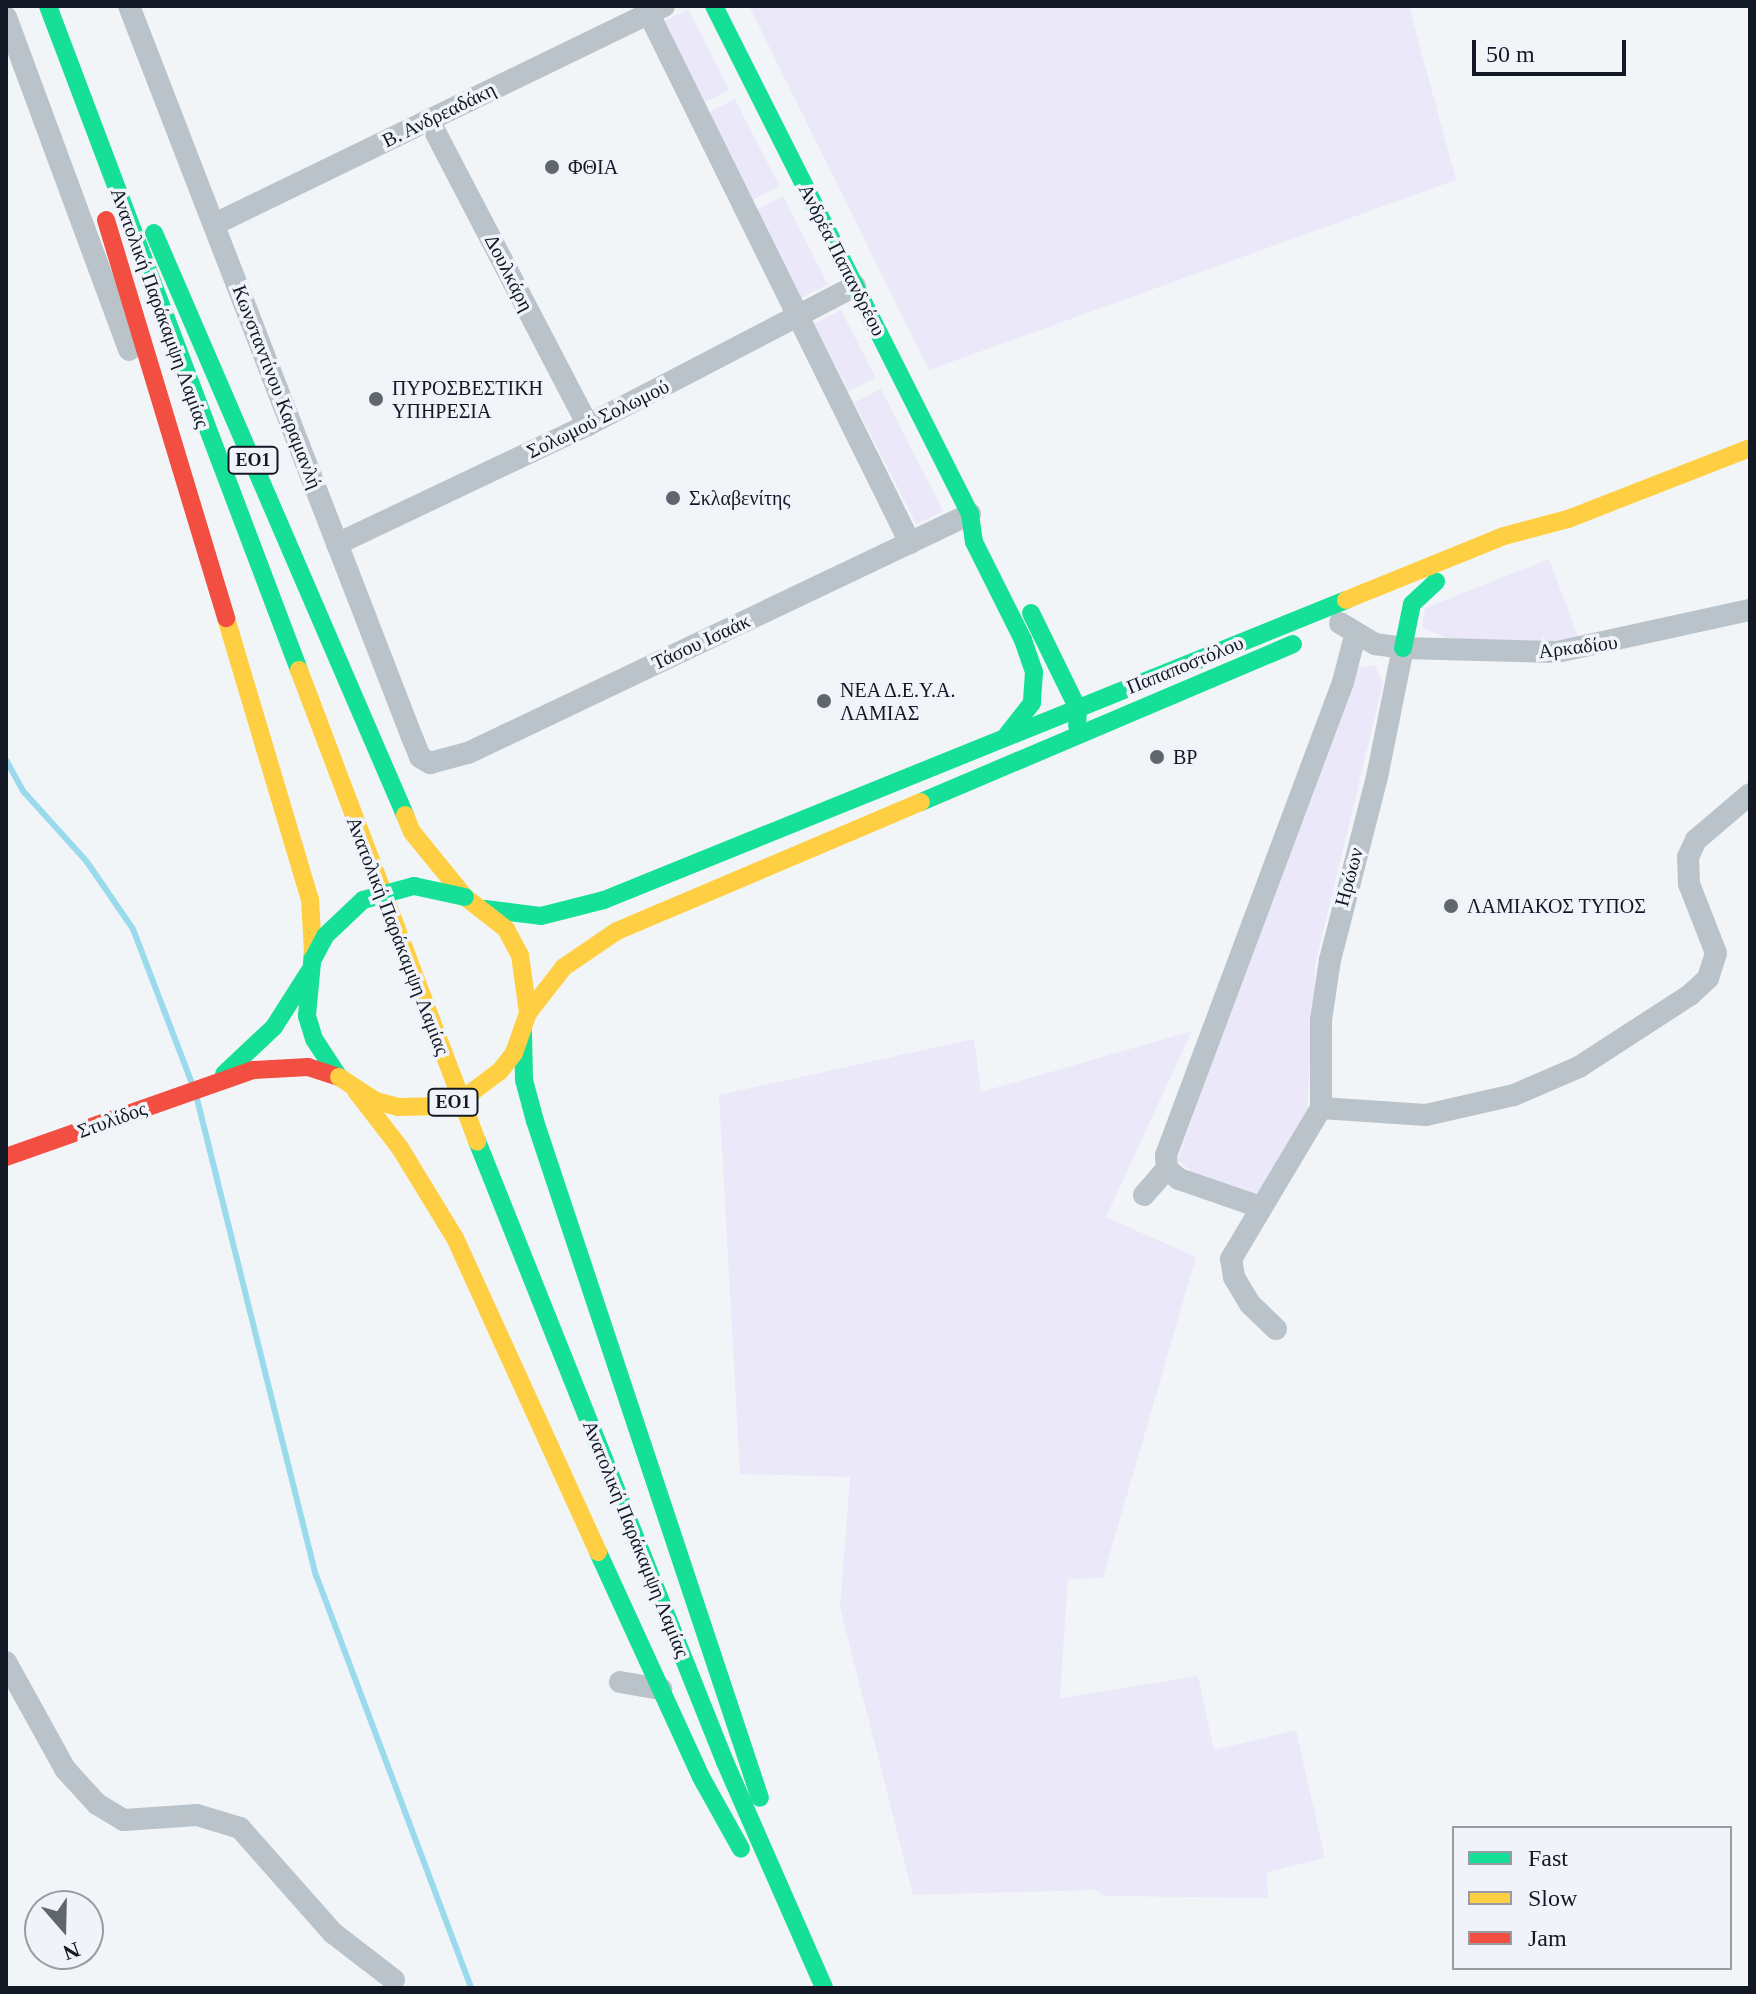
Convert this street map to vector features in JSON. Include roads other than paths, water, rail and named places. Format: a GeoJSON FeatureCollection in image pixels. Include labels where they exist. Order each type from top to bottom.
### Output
{"type":"FeatureCollection","features":[{"type":"Feature","properties":{"kind":"main road","name":"ΕΟ1"},"geometry":{"type":"LineString","coordinates":[[48,6],[83,98],[142,203],[412,832],[465,897]]}},
{"type":"Feature","properties":{"kind":"main road","name":"Ανδρέα Παπανδρέου"},"geometry":{"type":"LineString","coordinates":[[714,6],[970,514],[974,542],[1034,672],[1027,716],[1005,737]]}},
{"type":"Feature","properties":{"kind":"main road","name":"ΕΟ1"},"geometry":{"type":"LineString","coordinates":[[83,98],[98,194],[194,525],[310,899],[311,965],[307,1016],[314,1039],[339,1077],[356,1091],[398,1107],[421,1109],[464,1098],[500,1071],[523,1032],[528,1013],[520,955],[485,909],[465,897],[414,886],[375,895],[342,916],[311,965]]}},
{"type":"Feature","properties":{"kind":"main road","name":"Ανατολική Παράκαμψη Λαμίας"},"geometry":{"type":"LineString","coordinates":[[83,98],[473,1132],[803,1948],[824,1988]]}},
{"type":"Feature","properties":{"kind":"main road","name":"Παπαποστόλου"},"geometry":{"type":"LineString","coordinates":[[528,1013],[564,967],[617,931],[1436,582],[1568,519],[1750,448]]}},
{"type":"Feature","properties":{"kind":"main road","name":"Ανδρέα Παπανδρέου"},"geometry":{"type":"LineString","coordinates":[[970,514],[992,532],[1078,709],[1077,733]]}},
{"type":"Feature","properties":{"kind":"main road","name":"Παπαποστόλου"},"geometry":{"type":"LineString","coordinates":[[485,909],[541,916],[574,909],[1078,709],[1343,622],[1504,536],[1568,519]]}},
{"type":"Feature","properties":{"kind":"main road"},"geometry":{"type":"LineString","coordinates":[[1403,648],[1412,604],[1436,582]]}},
{"type":"Feature","properties":{"kind":"main road","name":"Στυλίδος"},"geometry":{"type":"LineString","coordinates":[[216,1080],[274,1027],[311,965]]}},
{"type":"Feature","properties":{"kind":"main road"},"geometry":{"type":"LineString","coordinates":[[523,1032],[524,1080],[535,1121],[749,1757],[803,1948]]}},
{"type":"Feature","properties":{"kind":"main road","name":"Στυλίδος"},"geometry":{"type":"LineString","coordinates":[[6,1157],[216,1080],[288,1066],[339,1077]]}},
{"type":"Feature","properties":{"kind":"main road"},"geometry":{"type":"LineString","coordinates":[[356,1091],[400,1148],[455,1238],[661,1689],[736,1841],[803,1948]]}},
{"type":"Feature","properties":{"kind":"street","name":"Κωνσταντίνου Καραμανλή"},"geometry":{"type":"LineString","coordinates":[[129,6],[420,757],[430,763]]}},
{"type":"Feature","properties":{"kind":"street","name":"Β. Ανδρεαδάκη"},"geometry":{"type":"LineString","coordinates":[[215,224],[652,9]]}},
{"type":"Feature","properties":{"kind":"street"},"geometry":{"type":"LineString","coordinates":[[652,9],[797,318],[910,543]]}},
{"type":"Feature","properties":{"kind":"street"},"geometry":{"type":"LineString","coordinates":[[6,17],[194,525]]}},
{"type":"Feature","properties":{"kind":"street","name":"Δουλκάρη"},"geometry":{"type":"LineString","coordinates":[[429,120],[588,425]]}},
{"type":"Feature","properties":{"kind":"street","name":"Σολωμού Σολωμού"},"geometry":{"type":"LineString","coordinates":[[337,544],[588,425],[855,286]]}},
{"type":"Feature","properties":{"kind":"street","name":"Τάσου Ισαάκ"},"geometry":{"type":"LineString","coordinates":[[430,763],[468,753],[970,514]]}},
{"type":"Feature","properties":{"kind":"street","name":"Αρκαδίου"},"geometry":{"type":"LineString","coordinates":[[1343,622],[1403,648],[1557,652],[1750,610]]}},
{"type":"Feature","properties":{"kind":"street"},"geometry":{"type":"LineString","coordinates":[[1144,1195],[1167,1169],[1166,1155],[1188,1092],[1343,682],[1343,622]]}},
{"type":"Feature","properties":{"kind":"street","name":"Ηρώων"},"geometry":{"type":"LineString","coordinates":[[1321,1108],[1321,1020],[1330,960],[1377,777],[1403,648]]}},
{"type":"Feature","properties":{"kind":"street"},"geometry":{"type":"LineString","coordinates":[[1276,1329],[1250,1304],[1234,1277],[1231,1259],[1321,1108],[1426,1115],[1514,1095],[1579,1067],[1690,995],[1708,978],[1716,953],[1689,884],[1688,857],[1696,840],[1750,794]]}},
{"type":"Feature","properties":{"kind":"street"},"geometry":{"type":"LineString","coordinates":[[1167,1169],[1179,1179],[1260,1207]]}},
{"type":"Feature","properties":{"kind":"street"},"geometry":{"type":"LineString","coordinates":[[6,1662],[65,1769],[97,1804],[124,1820],[197,1815],[240,1828],[341,1941],[394,1980]]}},
{"type":"Feature","properties":{"kind":"street"},"geometry":{"type":"LineString","coordinates":[[620,1682],[661,1689]]}},
{"type":"Feature","properties":{"kind":"waterway"},"geometry":{"type":"LineString","coordinates":[[6,760],[24,792],[87,862],[133,929],[191,1081]]}},
{"type":"Feature","properties":{"kind":"waterway"},"geometry":{"type":"LineString","coordinates":[[197,1099],[316,1575],[471,1988]]}},
{"type":"Feature","properties":{"kind":"place","name":"ΦΘΙΑ"},"geometry":{"type":"Point","coordinates":[552,167]}},
{"type":"Feature","properties":{"kind":"place","name":"ΠΥΡΟΣΒΕΣΤΙΚΗ ΥΠΗΡΕΣΙΑ"},"geometry":{"type":"Point","coordinates":[376,399]}},
{"type":"Feature","properties":{"kind":"place","name":"Σκλαβενίτης"},"geometry":{"type":"Point","coordinates":[673,498]}},
{"type":"Feature","properties":{"kind":"place","name":"ΝΕΑ Δ.Ε.Υ.Α. ΛΑΜΙΑΣ"},"geometry":{"type":"Point","coordinates":[824,701]}},
{"type":"Feature","properties":{"kind":"place","name":"BP"},"geometry":{"type":"Point","coordinates":[1157,757]}},
{"type":"Feature","properties":{"kind":"place","name":"ΛΑΜΙΑΚΟΣ ΤΥΠΟΣ"},"geometry":{"type":"Point","coordinates":[1451,906]}}]}
